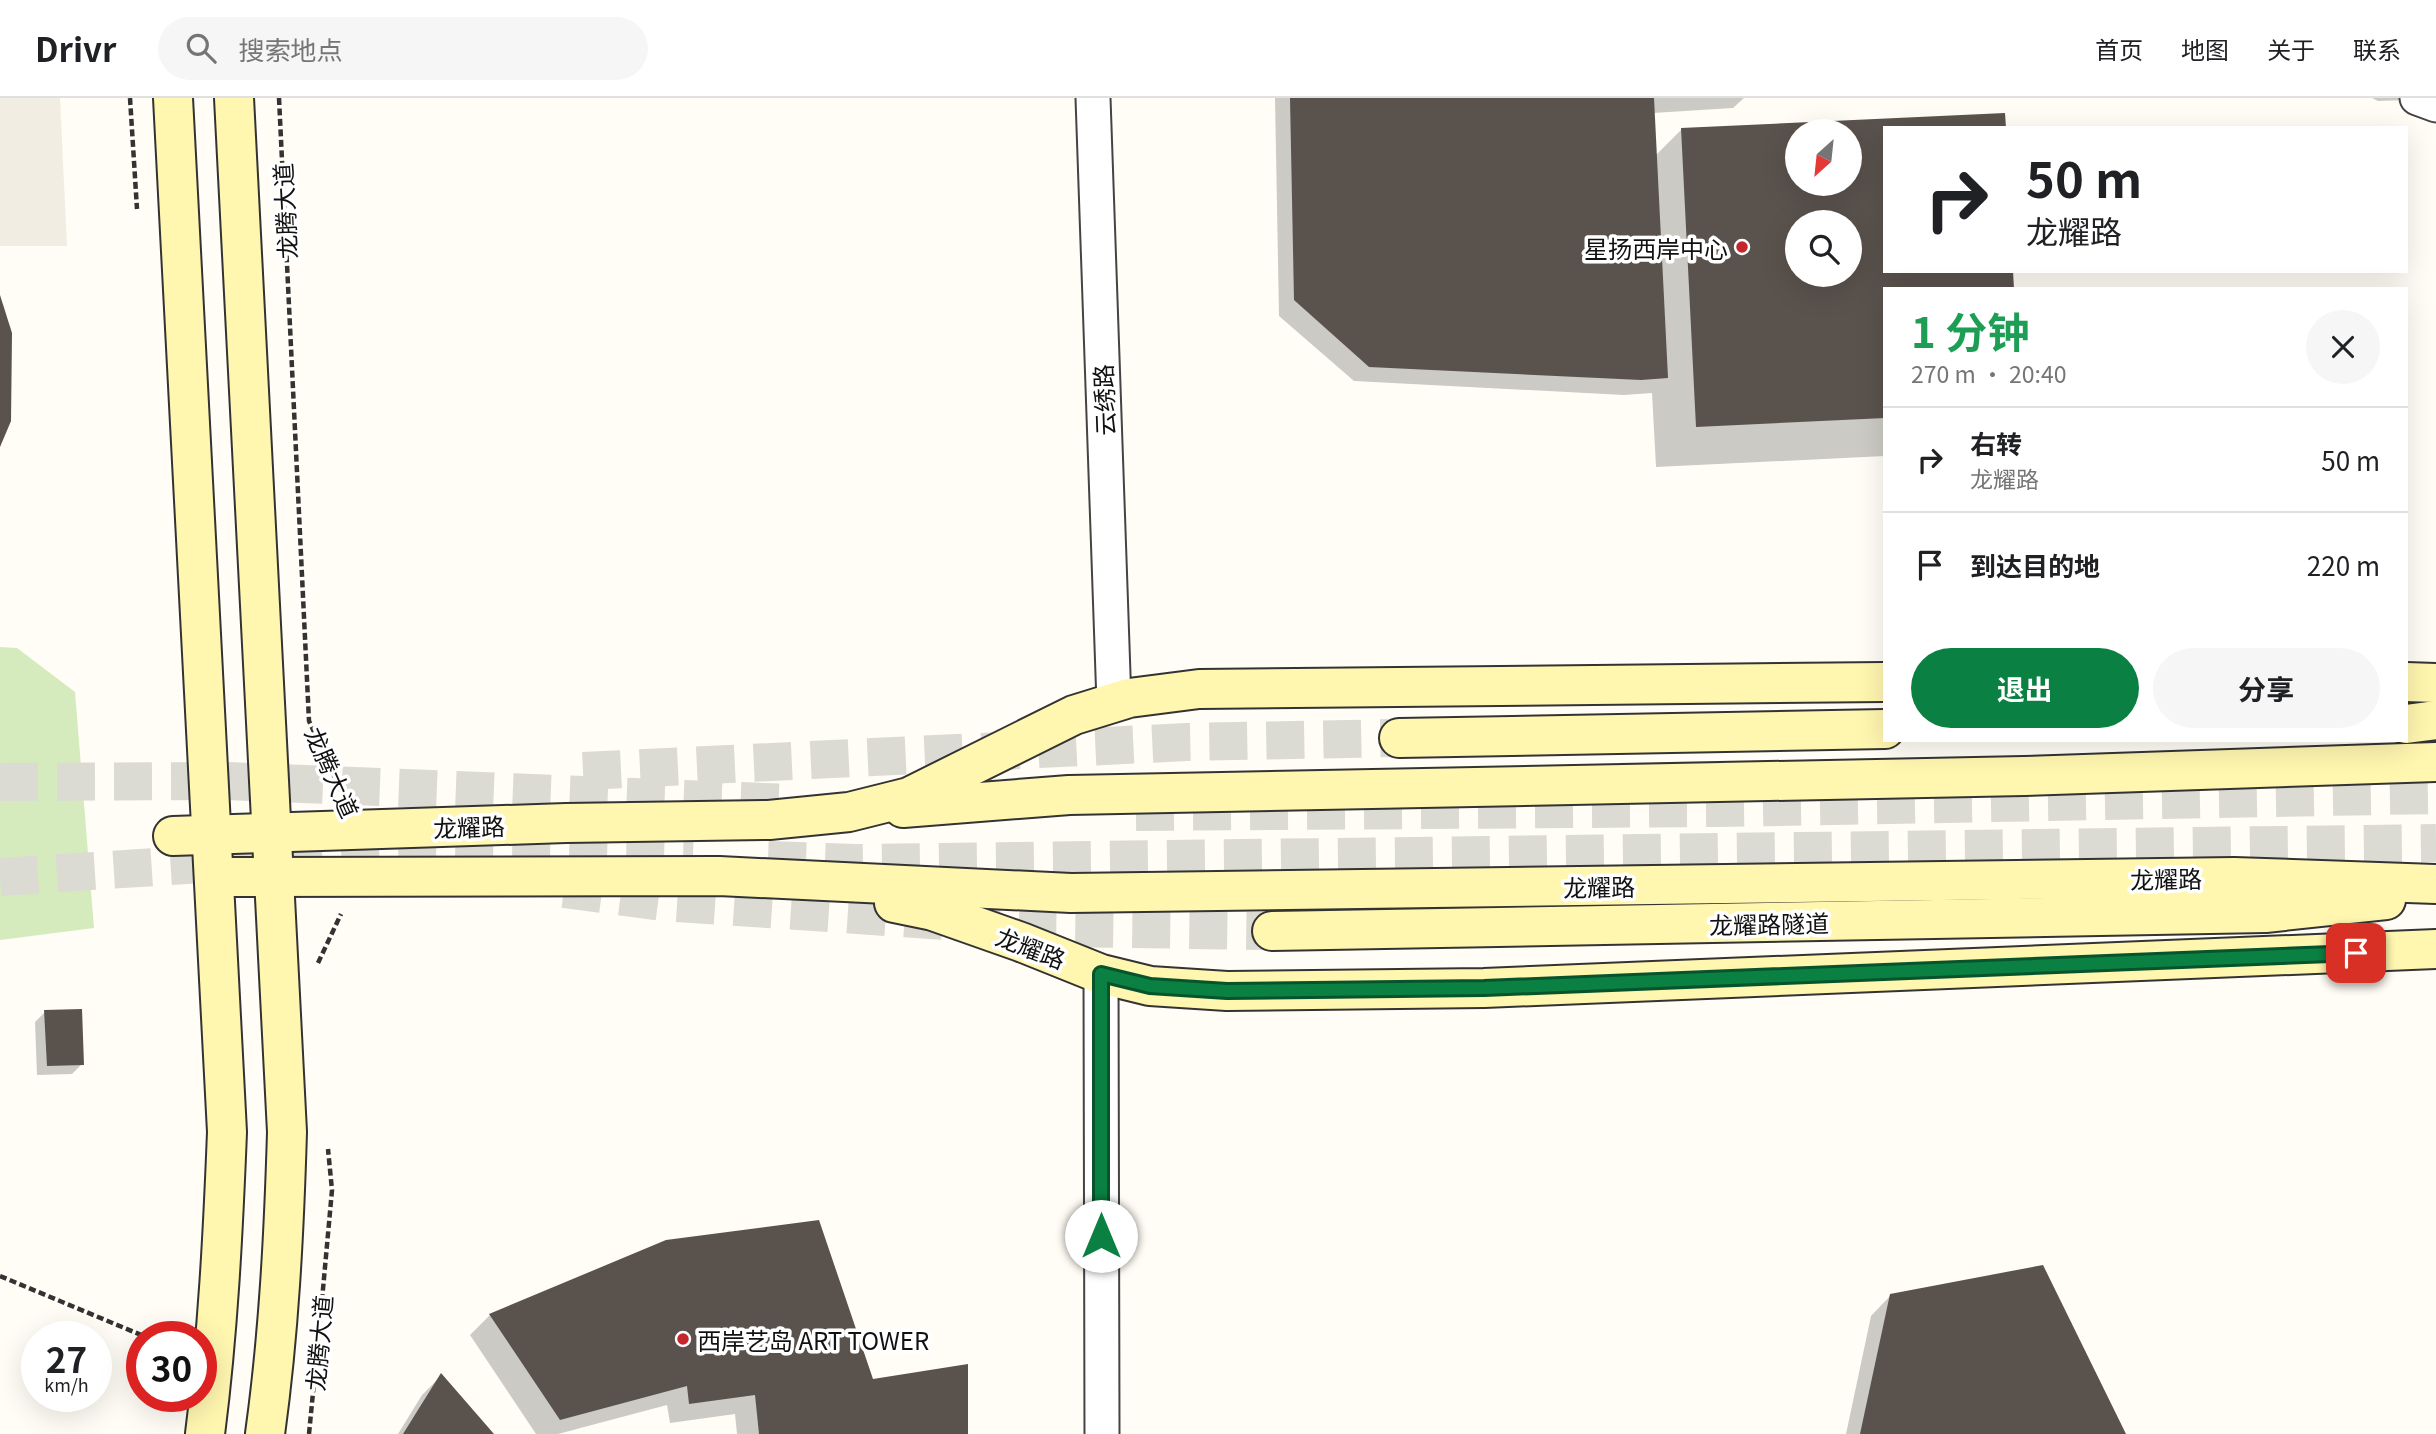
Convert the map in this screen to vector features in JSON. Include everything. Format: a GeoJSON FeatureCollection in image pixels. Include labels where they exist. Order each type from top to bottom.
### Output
{"type":"FeatureCollection","features":[{"type":"Feature","properties":{"kind":"main road"},"geometry":{"type":"LineString","coordinates":[[173,98],[227,1132],[223,1254],[205,1434]]}},
{"type":"Feature","properties":{"kind":"main road","name":"龙腾大道"},"geometry":{"type":"LineString","coordinates":[[233,98],[287,1132],[282,1270],[274,1372],[265,1434]]}},
{"type":"Feature","properties":{"kind":"main road","name":"龙耀路"},"geometry":{"type":"LineString","coordinates":[[849,812],[909,797],[1074,715],[1129,698],[1199,689],[1883,682]]}},
{"type":"Feature","properties":{"kind":"main road"},"geometry":{"type":"LineString","coordinates":[[2408,682],[2436,682]]}},
{"type":"Feature","properties":{"kind":"main road"},"geometry":{"type":"LineString","coordinates":[[2408,726],[2436,720]]}},
{"type":"Feature","properties":{"kind":"main road"},"geometry":{"type":"LineString","coordinates":[[2408,726],[2436,731]]}},
{"type":"Feature","properties":{"kind":"main road"},"geometry":{"type":"LineString","coordinates":[[1399,738],[1883,729]]}},
{"type":"Feature","properties":{"kind":"main road","name":"龙耀路"},"geometry":{"type":"LineString","coordinates":[[173,836],[769,820],[1069,795],[2024,776],[2436,762]]}},
{"type":"Feature","properties":{"kind":"main road","name":"龙耀路"},"geometry":{"type":"LineString","coordinates":[[214,877],[719,876],[1071,893],[2234,877],[2436,884]]}},
{"type":"Feature","properties":{"kind":"main road","name":"龙耀路"},"geometry":{"type":"LineString","coordinates":[[719,876],[852,894],[933,911],[1101,974],[1150,986],[1227,991],[1484,988],[2436,949]]}},
{"type":"Feature","properties":{"kind":"main road","name":"龙耀路隧道"},"geometry":{"type":"LineString","coordinates":[[1272,931],[2265,913],[2436,895]]}},
{"type":"Feature","properties":{"kind":"main road","name":"龙耀路隧道"},"geometry":{"type":"LineString","coordinates":[[2265,913],[2436,934]]}},
{"type":"Feature","properties":{"kind":"street","name":"云绣路"},"geometry":{"type":"LineString","coordinates":[[1093,98],[1114,703]]}},
{"type":"Feature","properties":{"kind":"street"},"geometry":{"type":"LineString","coordinates":[[2417,98],[2436,104]]}},
{"type":"Feature","properties":{"kind":"street"},"geometry":{"type":"LineString","coordinates":[[1101,974],[1102,1434]]}},
{"type":"Feature","properties":{"kind":"path","name":"龙腾大道"},"geometry":{"type":"LineString","coordinates":[[279,98],[309,721],[359,829]]}},
{"type":"Feature","properties":{"kind":"path"},"geometry":{"type":"LineString","coordinates":[[314,972],[359,876]]}},
{"type":"Feature","properties":{"kind":"path","name":"龙腾大道"},"geometry":{"type":"LineString","coordinates":[[319,1325],[332,1190],[327,1135]]}},
{"type":"Feature","properties":{"kind":"path"},"geometry":{"type":"LineString","coordinates":[[0,1276],[126,1329]]}},
{"type":"Feature","properties":{"kind":"path","name":"龙腾大道"},"geometry":{"type":"LineString","coordinates":[[309,1434],[315,1366]]}},
{"type":"Feature","properties":{"kind":"green space"},"geometry":{"type":"Polygon","coordinates":[[[0,647],[17,648],[75,692],[94,928],[0,940],[0,647]]]}},
{"type":"Feature","properties":{"kind":"shaded area"},"geometry":{"type":"Polygon","coordinates":[[[0,98],[60,98],[67,246],[0,246],[0,98]]]}},
{"type":"Feature","properties":{"kind":"building"},"geometry":{"type":"Polygon","coordinates":[[[1290,98],[1654,98],[1668,378],[1641,380],[1369,367],[1294,300],[1290,98]]]}},
{"type":"Feature","properties":{"kind":"building","name":"星扬西岸中心"},"geometry":{"type":"Polygon","coordinates":[[[2005,113],[2006,126],[1883,126],[1883,273],[2013,273],[2014,287],[1883,287],[1883,418],[1696,427],[1681,128],[1785,123],[1785,196],[1862,196],[1862,120],[2005,113]]]}},
{"type":"Feature","properties":{"kind":"building"},"geometry":{"type":"Polygon","coordinates":[[[0,295],[12,333],[11,421],[0,447],[0,295]]]}},
{"type":"Feature","properties":{"kind":"building"},"geometry":{"type":"Polygon","coordinates":[[[82,1009],[84,1065],[47,1066],[44,1010],[82,1009]]]}},
{"type":"Feature","properties":{"kind":"building","name":"西岸艺岛 ART TOWER"},"geometry":{"type":"Polygon","coordinates":[[[819,1220],[873,1379],[968,1364],[968,1434],[759,1434],[755,1395],[689,1404],[687,1386],[560,1420],[489,1314],[666,1240],[819,1220]]]}},
{"type":"Feature","properties":{"kind":"building"},"geometry":{"type":"Polygon","coordinates":[[[2043,1265],[2126,1434],[1860,1434],[1890,1294],[2043,1265]]]}},
{"type":"Feature","properties":{"kind":"building"},"geometry":{"type":"Polygon","coordinates":[[[441,1373],[494,1434],[403,1434],[441,1373]]]}},
{"type":"Feature","properties":{"kind":"tunnel"},"geometry":{"type":"LineString","coordinates":[[583,771],[1187,742],[1399,738]]}},
{"type":"Feature","properties":{"kind":"tunnel"},"geometry":{"type":"LineString","coordinates":[[0,782],[226,781],[789,803]]}},
{"type":"Feature","properties":{"kind":"tunnel"},"geometry":{"type":"LineString","coordinates":[[1136,812],[1721,808],[2436,795]]}},
{"type":"Feature","properties":{"kind":"tunnel"},"geometry":{"type":"LineString","coordinates":[[768,860],[855,863],[2436,843]]}},
{"type":"Feature","properties":{"kind":"tunnel"},"geometry":{"type":"LineString","coordinates":[[0,877],[401,851],[693,858]]}},
{"type":"Feature","properties":{"kind":"tunnel"},"geometry":{"type":"LineString","coordinates":[[564,889],[663,902],[1051,928],[1272,931]]}},
{"type":"Feature","properties":{"kind":"place","name":"星扬西岸中心"},"geometry":{"type":"Point","coordinates":[1742,247]}},
{"type":"Feature","properties":{"kind":"place","name":"西岸艺岛 ART TOWER"},"geometry":{"type":"Point","coordinates":[683,1339]}},
{"type":"Feature","properties":{"kind":"route"},"geometry":{"type":"LineString","coordinates":[[1101,1236],[1101,974],[1150,986],[1227,991],[1484,988],[2356,953]]}}]}
